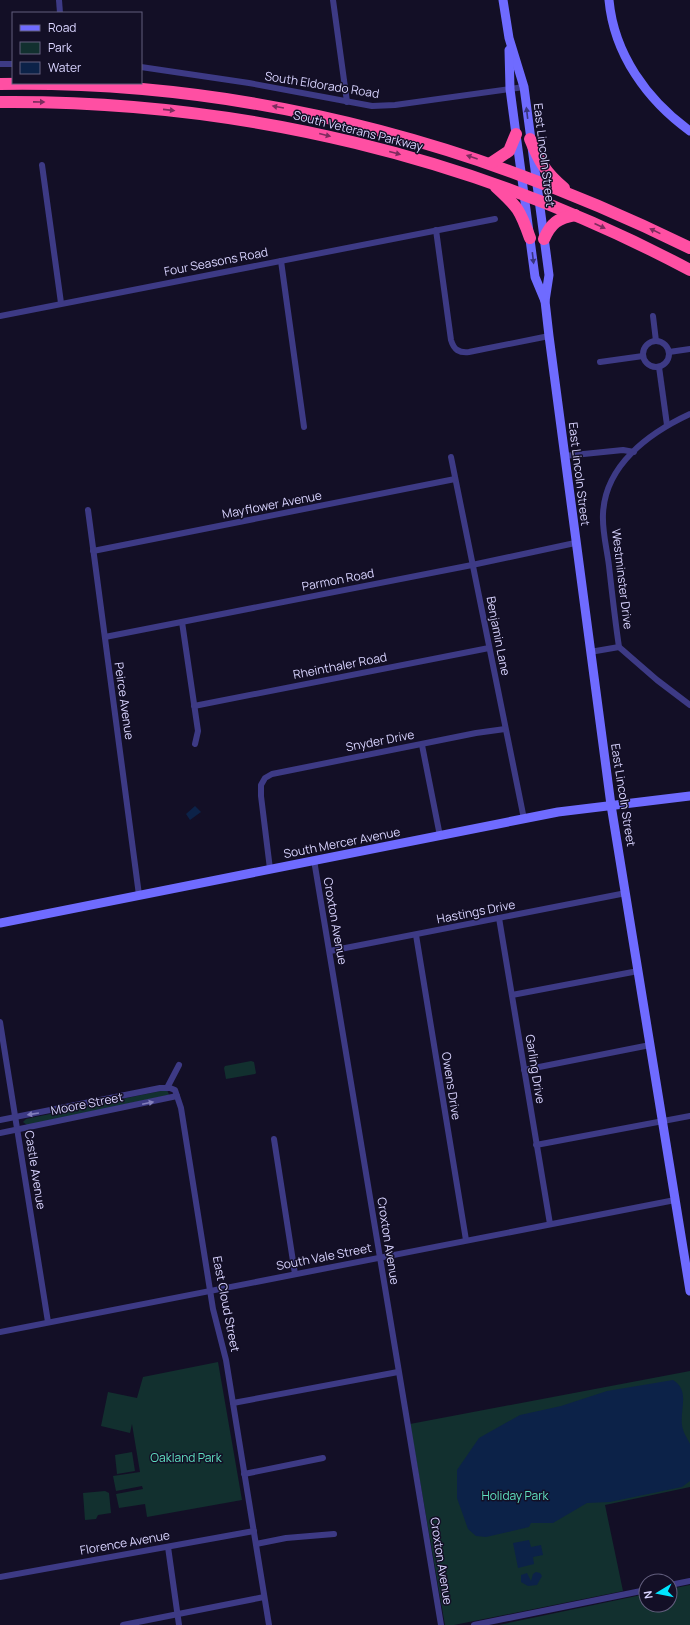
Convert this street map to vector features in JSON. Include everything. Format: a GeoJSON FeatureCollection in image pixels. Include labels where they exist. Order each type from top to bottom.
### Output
{"type":"FeatureCollection","features":[{"type":"Feature","properties":{"kind":"highway","name":"South Veterans Parkway"},"geometry":{"type":"LineString","coordinates":[[0,84],[103,86],[152,90],[238,101],[313,114],[382,130],[491,163],[571,193],[690,248]]}},
{"type":"Feature","properties":{"kind":"highway","name":"South Veterans Parkway"},"geometry":{"type":"LineString","coordinates":[[0,102],[80,103],[140,107],[222,116],[315,132],[411,157],[491,182],[575,215],[655,251],[690,270]]}},
{"type":"Feature","properties":{"kind":"highway"},"geometry":{"type":"LineString","coordinates":[[491,163],[509,150],[516,134]]}},
{"type":"Feature","properties":{"kind":"highway"},"geometry":{"type":"LineString","coordinates":[[530,139],[539,162],[545,170],[571,193]]}},
{"type":"Feature","properties":{"kind":"highway"},"geometry":{"type":"LineString","coordinates":[[491,182],[514,202],[522,216],[530,238]]}},
{"type":"Feature","properties":{"kind":"highway"},"geometry":{"type":"LineString","coordinates":[[544,239],[548,229],[555,221],[575,215]]}},
{"type":"Feature","properties":{"kind":"main road","name":"East Lincoln Street"},"geometry":{"type":"LineString","coordinates":[[503,0],[509,38],[510,89],[535,277],[545,301]]}},
{"type":"Feature","properties":{"kind":"main road"},"geometry":{"type":"LineString","coordinates":[[609,0],[613,21],[620,43],[639,80],[658,104],[690,131]]}},
{"type":"Feature","properties":{"kind":"main road","name":"East Lincoln Street"},"geometry":{"type":"LineString","coordinates":[[509,38],[524,87],[535,180],[549,275],[545,301],[549,336],[590,652],[612,805],[690,1291]]}},
{"type":"Feature","properties":{"kind":"main road","name":"South Mercer Avenue"},"geometry":{"type":"LineString","coordinates":[[0,923],[558,812],[690,796]]}},
{"type":"Feature","properties":{"kind":"street"},"geometry":{"type":"LineString","coordinates":[[59,0],[60,12]]}},
{"type":"Feature","properties":{"kind":"street"},"geometry":{"type":"LineString","coordinates":[[333,0],[347,102]]}},
{"type":"Feature","properties":{"kind":"street"},"geometry":{"type":"LineString","coordinates":[[0,64],[12,64]]}},
{"type":"Feature","properties":{"kind":"street","name":"South Eldorado Road"},"geometry":{"type":"LineString","coordinates":[[142,67],[249,84],[347,102],[383,106],[524,87]]}},
{"type":"Feature","properties":{"kind":"street"},"geometry":{"type":"LineString","coordinates":[[42,165],[61,303]]}},
{"type":"Feature","properties":{"kind":"street","name":"Four Seasons Road"},"geometry":{"type":"LineString","coordinates":[[0,316],[495,219]]}},
{"type":"Feature","properties":{"kind":"street"},"geometry":{"type":"LineString","coordinates":[[436,230],[451,340],[454,348],[460,352],[469,352],[549,336]]}},
{"type":"Feature","properties":{"kind":"street"},"geometry":{"type":"LineString","coordinates":[[281,261],[304,427]]}},
{"type":"Feature","properties":{"kind":"street"},"geometry":{"type":"LineString","coordinates":[[653,316],[656,341]]}},
{"type":"Feature","properties":{"kind":"street"},"geometry":{"type":"LineString","coordinates":[[656,341],[663,343],[669,352],[666,363],[659,367],[647,364],[643,356],[644,347],[656,341]]}},
{"type":"Feature","properties":{"kind":"street"},"geometry":{"type":"LineString","coordinates":[[669,352],[690,350]]}},
{"type":"Feature","properties":{"kind":"street"},"geometry":{"type":"LineString","coordinates":[[600,362],[643,356]]}},
{"type":"Feature","properties":{"kind":"street"},"geometry":{"type":"LineString","coordinates":[[659,367],[668,425]]}},
{"type":"Feature","properties":{"kind":"street","name":"Westminster Drive"},"geometry":{"type":"LineString","coordinates":[[690,414],[668,425],[648,438],[614,474],[608,488],[603,514],[619,647],[657,680],[690,705]]}},
{"type":"Feature","properties":{"kind":"street"},"geometry":{"type":"LineString","coordinates":[[564,456],[623,450],[634,452]]}},
{"type":"Feature","properties":{"kind":"street","name":"Benjamin Lane"},"geometry":{"type":"LineString","coordinates":[[451,457],[524,819]]}},
{"type":"Feature","properties":{"kind":"street","name":"Mayflower Avenue"},"geometry":{"type":"LineString","coordinates":[[93,552],[455,479]]}},
{"type":"Feature","properties":{"kind":"street","name":"Peirce Avenue"},"geometry":{"type":"LineString","coordinates":[[88,510],[139,895]]}},
{"type":"Feature","properties":{"kind":"street","name":"Parmon Road"},"geometry":{"type":"LineString","coordinates":[[105,637],[472,565],[575,543]]}},
{"type":"Feature","properties":{"kind":"street"},"geometry":{"type":"LineString","coordinates":[[182,622],[198,732],[197,739],[194,744]]}},
{"type":"Feature","properties":{"kind":"street"},"geometry":{"type":"LineString","coordinates":[[590,652],[619,647]]}},
{"type":"Feature","properties":{"kind":"street","name":"Rheinthaler Road"},"geometry":{"type":"LineString","coordinates":[[194,706],[489,648]]}},
{"type":"Feature","properties":{"kind":"street","name":"Snyder Drive"},"geometry":{"type":"LineString","coordinates":[[270,869],[261,796],[262,781],[272,774],[505,729]]}},
{"type":"Feature","properties":{"kind":"street"},"geometry":{"type":"LineString","coordinates":[[422,745],[440,836]]}},
{"type":"Feature","properties":{"kind":"street","name":"Croxton Avenue"},"geometry":{"type":"LineString","coordinates":[[314,860],[441,1625]]}},
{"type":"Feature","properties":{"kind":"street","name":"Hastings Drive"},"geometry":{"type":"LineString","coordinates":[[330,951],[626,893]]}},
{"type":"Feature","properties":{"kind":"street","name":"Garling Drive"},"geometry":{"type":"LineString","coordinates":[[499,918],[550,1224]]}},
{"type":"Feature","properties":{"kind":"street","name":"Owens Drive"},"geometry":{"type":"LineString","coordinates":[[416,935],[466,1240]]}},
{"type":"Feature","properties":{"kind":"street"},"geometry":{"type":"LineString","coordinates":[[512,995],[638,971]]}},
{"type":"Feature","properties":{"kind":"street","name":"Castle Avenue"},"geometry":{"type":"LineString","coordinates":[[0,1022],[48,1322]]}},
{"type":"Feature","properties":{"kind":"street"},"geometry":{"type":"LineString","coordinates":[[524,1070],[650,1045]]}},
{"type":"Feature","properties":{"kind":"street"},"geometry":{"type":"LineString","coordinates":[[177,1096],[175,1090],[167,1088],[179,1065]]}},
{"type":"Feature","properties":{"kind":"street","name":"Moore Street"},"geometry":{"type":"LineString","coordinates":[[0,1120],[167,1088]]}},
{"type":"Feature","properties":{"kind":"street","name":"Moore Street"},"geometry":{"type":"LineString","coordinates":[[0,1133],[177,1096]]}},
{"type":"Feature","properties":{"kind":"street","name":"East Cloud Street"},"geometry":{"type":"LineString","coordinates":[[177,1096],[181,1108],[211,1290],[233,1403],[256,1544]]}},
{"type":"Feature","properties":{"kind":"street"},"geometry":{"type":"LineString","coordinates":[[536,1145],[690,1116]]}},
{"type":"Feature","properties":{"kind":"street"},"geometry":{"type":"LineString","coordinates":[[274,1139],[295,1274]]}},
{"type":"Feature","properties":{"kind":"street","name":"South Vale Street"},"geometry":{"type":"LineString","coordinates":[[0,1332],[675,1200]]}},
{"type":"Feature","properties":{"kind":"street"},"geometry":{"type":"LineString","coordinates":[[233,1403],[398,1372]]}},
{"type":"Feature","properties":{"kind":"street"},"geometry":{"type":"LineString","coordinates":[[244,1474],[323,1458]]}},
{"type":"Feature","properties":{"kind":"street","name":"Florence Avenue"},"geometry":{"type":"LineString","coordinates":[[0,1577],[254,1531]]}},
{"type":"Feature","properties":{"kind":"street"},"geometry":{"type":"LineString","coordinates":[[269,1625],[256,1544],[286,1538],[334,1534]]}},
{"type":"Feature","properties":{"kind":"street"},"geometry":{"type":"LineString","coordinates":[[168,1547],[179,1625]]}},
{"type":"Feature","properties":{"kind":"street"},"geometry":{"type":"LineString","coordinates":[[678,1583],[690,1581]]}},
{"type":"Feature","properties":{"kind":"street"},"geometry":{"type":"LineString","coordinates":[[474,1625],[638,1592]]}},
{"type":"Feature","properties":{"kind":"street"},"geometry":{"type":"LineString","coordinates":[[123,1625],[264,1598]]}},
{"type":"Feature","properties":{"kind":"green space"},"geometry":{"type":"Polygon","coordinates":[[[251,1061],[254,1062],[255,1074],[226,1079],[225,1066],[251,1061]]]}},
{"type":"Feature","properties":{"kind":"green space"},"geometry":{"type":"Polygon","coordinates":[[[165,1090],[169,1095],[27,1125],[23,1122],[26,1119],[165,1090]]]}},
{"type":"Feature","properties":{"kind":"green space","name":"Oakland Park"},"geometry":{"type":"Polygon","coordinates":[[[218,1362],[242,1500],[147,1517],[145,1504],[119,1508],[116,1494],[143,1489],[142,1486],[116,1491],[113,1476],[140,1472],[132,1424],[130,1433],[101,1426],[108,1392],[137,1398],[143,1377],[218,1362]]]}},
{"type":"Feature","properties":{"kind":"green space","name":"Holiday Park"},"geometry":{"type":"Polygon","coordinates":[[[690,1371],[690,1487],[605,1505],[623,1591],[454,1625],[445,1625],[410,1424],[690,1371]]]}},
{"type":"Feature","properties":{"kind":"green space"},"geometry":{"type":"Polygon","coordinates":[[[132,1452],[135,1471],[117,1474],[115,1455],[132,1452]]]}},
{"type":"Feature","properties":{"kind":"green space"},"geometry":{"type":"Polygon","coordinates":[[[105,1491],[109,1493],[111,1513],[98,1515],[96,1519],[85,1520],[83,1493],[105,1491]]]}},
{"type":"Feature","properties":{"kind":"green space"},"geometry":{"type":"Polygon","coordinates":[[[690,1585],[690,1625],[499,1625],[638,1596],[638,1613],[678,1613],[678,1587],[690,1585]]]}},
{"type":"Feature","properties":{"kind":"water"},"geometry":{"type":"Polygon","coordinates":[[[195,806],[201,812],[190,820],[186,814],[195,806]]]}},
{"type":"Feature","properties":{"kind":"water"},"geometry":{"type":"Polygon","coordinates":[[[673,1380],[678,1384],[683,1394],[682,1425],[684,1433],[690,1444],[690,1481],[682,1487],[610,1502],[587,1503],[553,1523],[531,1523],[529,1527],[486,1537],[476,1536],[468,1529],[457,1498],[457,1470],[479,1438],[520,1415],[561,1406],[607,1391],[673,1380]]]}},
{"type":"Feature","properties":{"kind":"water"},"geometry":{"type":"Polygon","coordinates":[[[529,1540],[531,1547],[541,1545],[543,1555],[533,1557],[534,1564],[518,1568],[513,1543],[529,1540]]]}},
{"type":"Feature","properties":{"kind":"water"},"geometry":{"type":"Polygon","coordinates":[[[536,1572],[540,1573],[542,1576],[537,1585],[528,1586],[521,1582],[521,1575],[527,1573],[531,1581],[533,1574],[536,1572]]]}}]}
